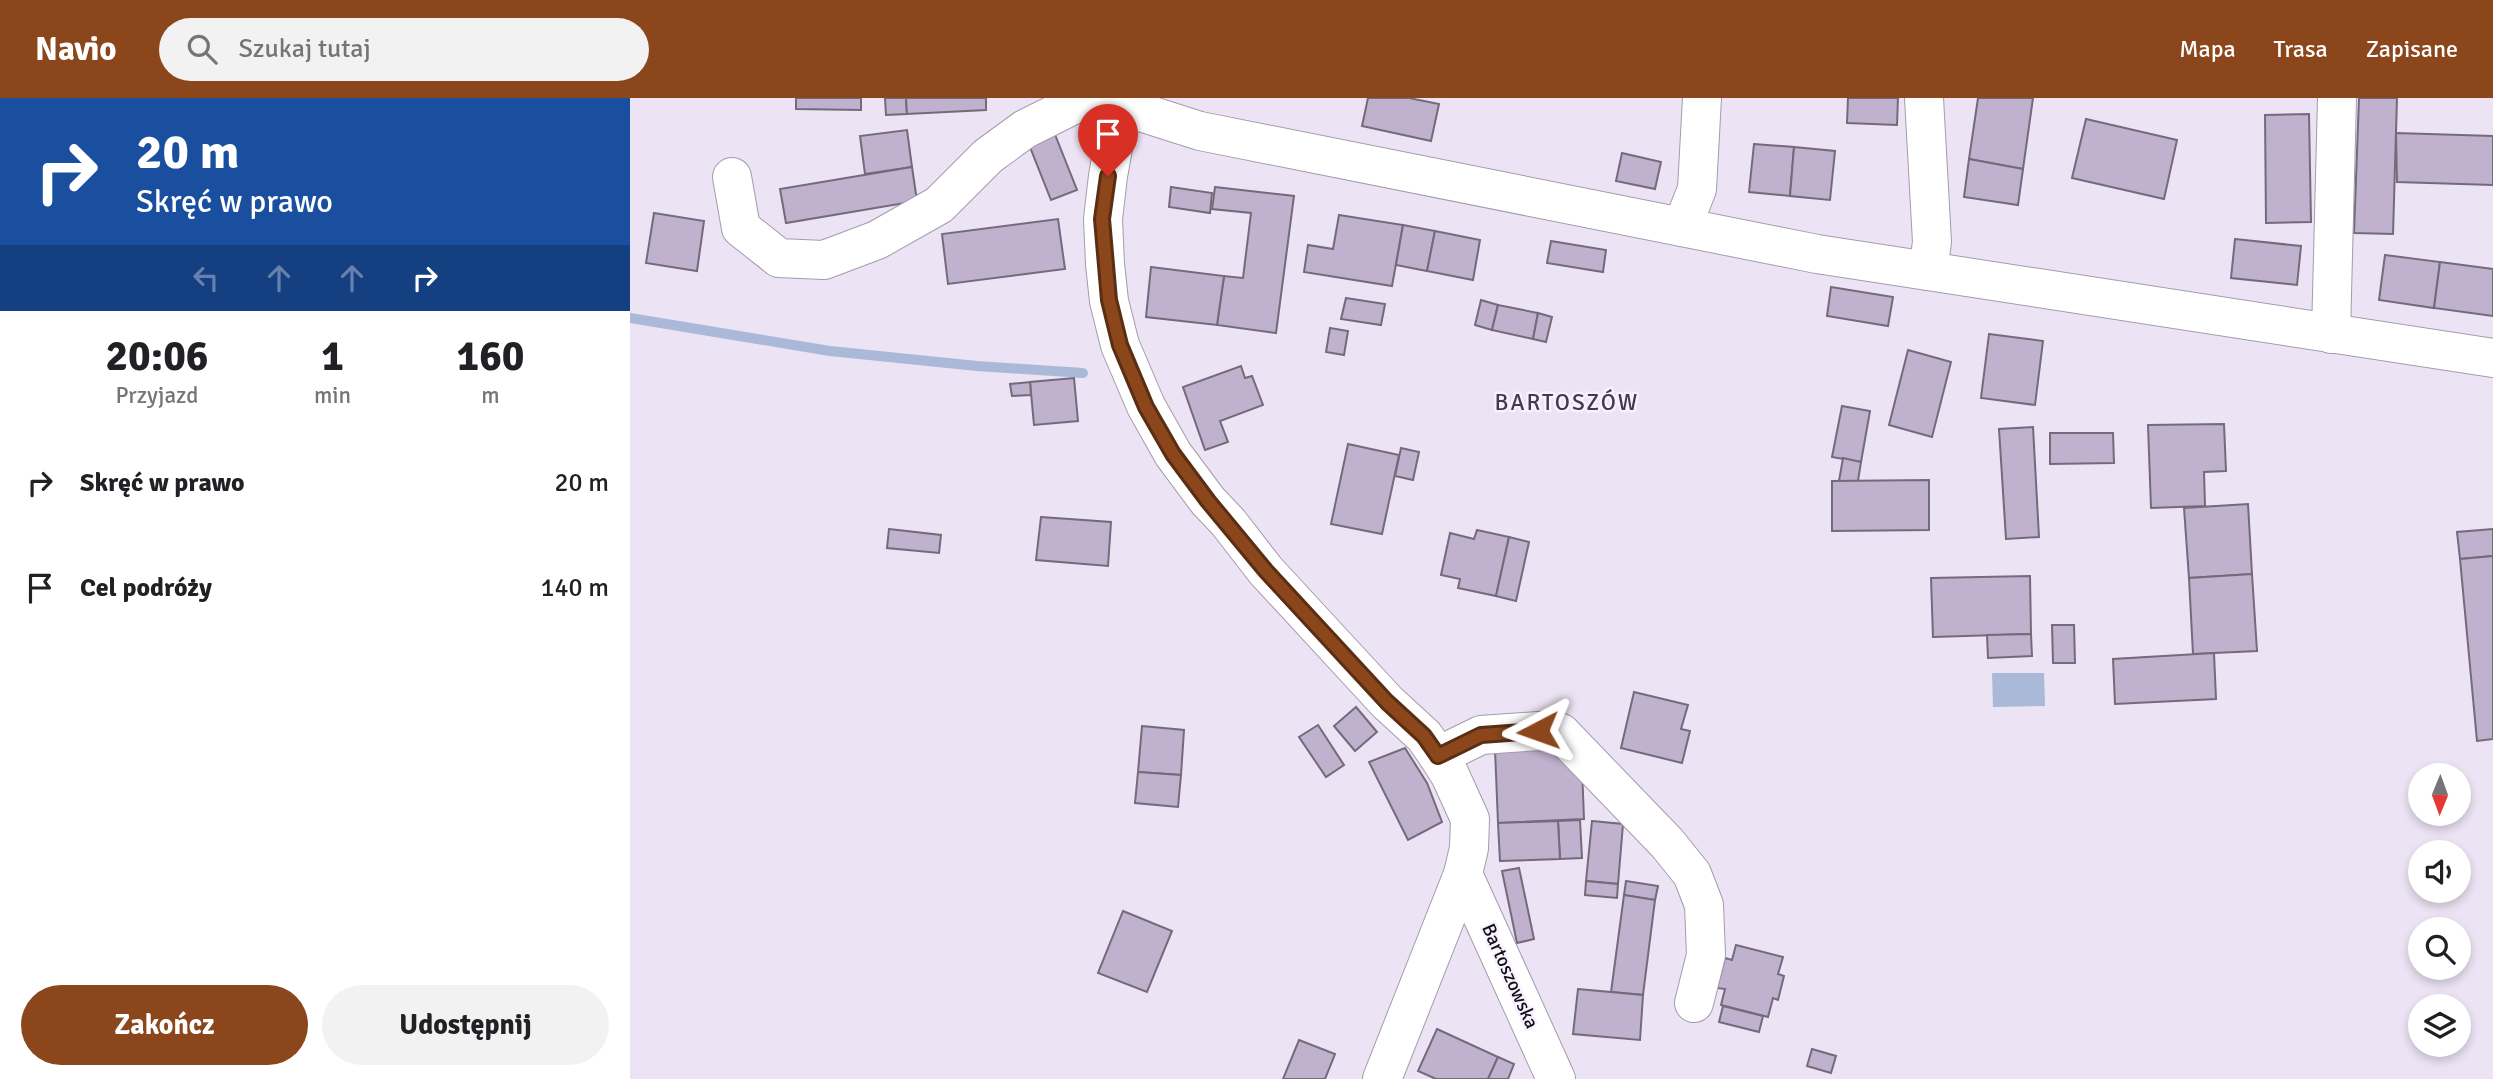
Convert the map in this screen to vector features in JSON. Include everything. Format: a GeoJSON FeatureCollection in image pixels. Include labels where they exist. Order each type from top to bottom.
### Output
{"type":"FeatureCollection","features":[{"type":"Feature","properties":{"kind":"street"},"geometry":{"type":"LineString","coordinates":[[1682,227],[1697,189],[1702,98]]}},
{"type":"Feature","properties":{"kind":"street"},"geometry":{"type":"LineString","coordinates":[[1924,98],[1932,242],[1928,271]]}},
{"type":"Feature","properties":{"kind":"street"},"geometry":{"type":"LineString","coordinates":[[2331,334],[2337,98]]}},
{"type":"Feature","properties":{"kind":"street"},"geometry":{"type":"LineString","coordinates":[[1107,100],[1108,176],[1102,219],[1109,300],[1120,345],[1146,407],[1173,454],[1266,571],[1387,702],[1424,736],[1450,775],[1469,819],[1469,848],[1463,874],[1382,1079]]}},
{"type":"Feature","properties":{"kind":"street"},"geometry":{"type":"LineString","coordinates":[[732,177],[741,228],[779,258],[824,260],[877,240],[939,205],[988,156],[1025,129],[1107,100],[1200,131],[1818,254],[2493,358]]}},
{"type":"Feature","properties":{"kind":"street"},"geometry":{"type":"LineString","coordinates":[[1438,756],[1481,735],[1538,731],[1561,733],[1692,874],[1704,905],[1706,955],[1694,1003]]}},
{"type":"Feature","properties":{"kind":"street","name":"Bartoszowska"},"geometry":{"type":"LineString","coordinates":[[1463,874],[1556,1079]]}},
{"type":"Feature","properties":{"kind":"water"},"geometry":{"type":"Polygon","coordinates":[[[1992,673],[2044,673],[2045,706],[1993,707],[1992,673]]]}},
{"type":"Feature","properties":{"kind":"building"},"geometry":{"type":"Polygon","coordinates":[[[796,98],[861,98],[861,110],[796,109],[796,98]]]}},
{"type":"Feature","properties":{"kind":"building"},"geometry":{"type":"Polygon","coordinates":[[[885,98],[906,98],[907,114],[886,115],[885,98]]]}},
{"type":"Feature","properties":{"kind":"building"},"geometry":{"type":"Polygon","coordinates":[[[906,98],[986,98],[986,110],[907,114],[906,98]]]}},
{"type":"Feature","properties":{"kind":"building"},"geometry":{"type":"Polygon","coordinates":[[[1368,98],[1409,98],[1439,104],[1431,141],[1362,126],[1368,98]]]}},
{"type":"Feature","properties":{"kind":"building"},"geometry":{"type":"Polygon","coordinates":[[[1848,98],[1898,98],[1897,125],[1847,123],[1848,98]]]}},
{"type":"Feature","properties":{"kind":"building"},"geometry":{"type":"Polygon","coordinates":[[[1978,98],[2033,98],[2023,169],[1969,159],[1978,98]]]}},
{"type":"Feature","properties":{"kind":"building"},"geometry":{"type":"Polygon","coordinates":[[[2359,98],[2397,98],[2393,234],[2354,233],[2359,98]]]}},
{"type":"Feature","properties":{"kind":"building"},"geometry":{"type":"Polygon","coordinates":[[[2309,114],[2311,222],[2266,223],[2265,115],[2309,114]]]}},
{"type":"Feature","properties":{"kind":"building"},"geometry":{"type":"Polygon","coordinates":[[[2086,119],[2177,140],[2164,199],[2072,178],[2086,119]]]}},
{"type":"Feature","properties":{"kind":"building"},"geometry":{"type":"Polygon","coordinates":[[[907,130],[912,167],[865,174],[860,136],[907,130]]]}},
{"type":"Feature","properties":{"kind":"building"},"geometry":{"type":"Polygon","coordinates":[[[1054,132],[1077,190],[1051,200],[1028,142],[1054,132]]]}},
{"type":"Feature","properties":{"kind":"building"},"geometry":{"type":"Polygon","coordinates":[[[2396,133],[2493,136],[2493,185],[2397,182],[2396,133]]]}},
{"type":"Feature","properties":{"kind":"building"},"geometry":{"type":"Polygon","coordinates":[[[1754,144],[1794,147],[1790,196],[1749,192],[1754,144]]]}},
{"type":"Feature","properties":{"kind":"building"},"geometry":{"type":"Polygon","coordinates":[[[1794,147],[1835,151],[1830,200],[1790,196],[1794,147]]]}},
{"type":"Feature","properties":{"kind":"building"},"geometry":{"type":"Polygon","coordinates":[[[1622,153],[1661,162],[1655,189],[1616,181],[1622,153]]]}},
{"type":"Feature","properties":{"kind":"building"},"geometry":{"type":"Polygon","coordinates":[[[1969,159],[2023,169],[2018,205],[1964,197],[1969,159]]]}},
{"type":"Feature","properties":{"kind":"building"},"geometry":{"type":"Polygon","coordinates":[[[912,167],[917,201],[786,223],[780,189],[912,167]]]}},
{"type":"Feature","properties":{"kind":"building"},"geometry":{"type":"Polygon","coordinates":[[[1171,187],[1212,193],[1210,213],[1169,207],[1171,187]]]}},
{"type":"Feature","properties":{"kind":"building"},"geometry":{"type":"Polygon","coordinates":[[[1215,187],[1294,196],[1276,333],[1217,325],[1224,276],[1243,278],[1251,213],[1212,209],[1215,187]]]}},
{"type":"Feature","properties":{"kind":"building"},"geometry":{"type":"Polygon","coordinates":[[[654,213],[704,221],[697,271],[646,263],[654,213]]]}},
{"type":"Feature","properties":{"kind":"building"},"geometry":{"type":"Polygon","coordinates":[[[1339,215],[1403,225],[1392,286],[1304,272],[1308,245],[1333,249],[1339,215]]]}},
{"type":"Feature","properties":{"kind":"building"},"geometry":{"type":"Polygon","coordinates":[[[1058,219],[1065,269],[948,284],[942,234],[1058,219]]]}},
{"type":"Feature","properties":{"kind":"building"},"geometry":{"type":"Polygon","coordinates":[[[1403,225],[1435,231],[1427,271],[1396,265],[1403,225]]]}},
{"type":"Feature","properties":{"kind":"building"},"geometry":{"type":"Polygon","coordinates":[[[1435,231],[1480,240],[1473,280],[1427,271],[1435,231]]]}},
{"type":"Feature","properties":{"kind":"building"},"geometry":{"type":"Polygon","coordinates":[[[2235,239],[2301,246],[2297,285],[2231,278],[2235,239]]]}},
{"type":"Feature","properties":{"kind":"building"},"geometry":{"type":"Polygon","coordinates":[[[1551,241],[1606,250],[1603,272],[1547,263],[1551,241]]]}},
{"type":"Feature","properties":{"kind":"building"},"geometry":{"type":"Polygon","coordinates":[[[2385,255],[2440,262],[2434,308],[2379,300],[2385,255]]]}},
{"type":"Feature","properties":{"kind":"building"},"geometry":{"type":"Polygon","coordinates":[[[2440,262],[2493,269],[2493,316],[2434,308],[2440,262]]]}},
{"type":"Feature","properties":{"kind":"building"},"geometry":{"type":"Polygon","coordinates":[[[1151,267],[1224,276],[1217,325],[1146,317],[1151,267]]]}},
{"type":"Feature","properties":{"kind":"building"},"geometry":{"type":"Polygon","coordinates":[[[1831,287],[1893,297],[1888,326],[1827,316],[1831,287]]]}},
{"type":"Feature","properties":{"kind":"building"},"geometry":{"type":"Polygon","coordinates":[[[1346,298],[1385,304],[1381,325],[1341,319],[1346,298]]]}},
{"type":"Feature","properties":{"kind":"building"},"geometry":{"type":"Polygon","coordinates":[[[1481,300],[1498,305],[1492,330],[1475,325],[1481,300]]]}},
{"type":"Feature","properties":{"kind":"building"},"geometry":{"type":"Polygon","coordinates":[[[1498,305],[1538,313],[1533,339],[1492,330],[1498,305]]]}},
{"type":"Feature","properties":{"kind":"building"},"geometry":{"type":"Polygon","coordinates":[[[1538,313],[1552,317],[1546,342],[1533,339],[1538,313]]]}},
{"type":"Feature","properties":{"kind":"building"},"geometry":{"type":"Polygon","coordinates":[[[1330,328],[1348,331],[1344,355],[1326,352],[1330,328]]]}},
{"type":"Feature","properties":{"kind":"building"},"geometry":{"type":"Polygon","coordinates":[[[1989,334],[2043,341],[2035,405],[1981,398],[1989,334]]]}},
{"type":"Feature","properties":{"kind":"building"},"geometry":{"type":"Polygon","coordinates":[[[1908,350],[1951,362],[1932,437],[1889,425],[1908,350]]]}},
{"type":"Feature","properties":{"kind":"building"},"geometry":{"type":"Polygon","coordinates":[[[1241,366],[1245,378],[1252,376],[1263,405],[1220,421],[1228,442],[1205,450],[1183,387],[1241,366]]]}},
{"type":"Feature","properties":{"kind":"building"},"geometry":{"type":"Polygon","coordinates":[[[1074,378],[1078,421],[1034,425],[1030,382],[1074,378]]]}},
{"type":"Feature","properties":{"kind":"building"},"geometry":{"type":"Polygon","coordinates":[[[1030,382],[1031,395],[1012,396],[1010,384],[1030,382]]]}},
{"type":"Feature","properties":{"kind":"building"},"geometry":{"type":"Polygon","coordinates":[[[1842,406],[1870,411],[1861,462],[1832,457],[1842,406]]]}},
{"type":"Feature","properties":{"kind":"building"},"geometry":{"type":"Polygon","coordinates":[[[2224,424],[2226,471],[2204,472],[2205,506],[2151,508],[2148,425],[2224,424]]]}},
{"type":"Feature","properties":{"kind":"building"},"geometry":{"type":"Polygon","coordinates":[[[2033,427],[2039,537],[2006,539],[1999,429],[2033,427]]]}},
{"type":"Feature","properties":{"kind":"building"},"geometry":{"type":"Polygon","coordinates":[[[2050,433],[2113,433],[2114,463],[2050,464],[2050,433]]]}},
{"type":"Feature","properties":{"kind":"building"},"geometry":{"type":"Polygon","coordinates":[[[1348,444],[1399,455],[1382,534],[1331,524],[1348,444]]]}},
{"type":"Feature","properties":{"kind":"building"},"geometry":{"type":"Polygon","coordinates":[[[1401,448],[1419,452],[1413,480],[1395,476],[1401,448]]]}},
{"type":"Feature","properties":{"kind":"building"},"geometry":{"type":"Polygon","coordinates":[[[1843,458],[1861,462],[1858,481],[1839,481],[1843,458]]]}},
{"type":"Feature","properties":{"kind":"building"},"geometry":{"type":"Polygon","coordinates":[[[1929,480],[1929,530],[1832,531],[1832,481],[1929,480]]]}},
{"type":"Feature","properties":{"kind":"building"},"geometry":{"type":"Polygon","coordinates":[[[2248,504],[2252,574],[2189,578],[2184,508],[2248,504]]]}},
{"type":"Feature","properties":{"kind":"building"},"geometry":{"type":"Polygon","coordinates":[[[1041,517],[1111,522],[1108,566],[1036,560],[1041,517]]]}},
{"type":"Feature","properties":{"kind":"building"},"geometry":{"type":"Polygon","coordinates":[[[889,529],[941,535],[939,553],[887,548],[889,529]]]}},
{"type":"Feature","properties":{"kind":"building"},"geometry":{"type":"Polygon","coordinates":[[[2493,529],[2493,556],[2460,559],[2457,532],[2493,529]]]}},
{"type":"Feature","properties":{"kind":"building"},"geometry":{"type":"Polygon","coordinates":[[[1477,530],[1509,537],[1496,596],[1458,588],[1460,579],[1441,575],[1450,533],[1474,539],[1477,530]]]}},
{"type":"Feature","properties":{"kind":"building"},"geometry":{"type":"Polygon","coordinates":[[[1509,537],[1529,542],[1516,601],[1496,596],[1509,537]]]}},
{"type":"Feature","properties":{"kind":"building"},"geometry":{"type":"Polygon","coordinates":[[[2493,556],[2493,739],[2477,741],[2460,559],[2493,556]]]}},
{"type":"Feature","properties":{"kind":"building"},"geometry":{"type":"Polygon","coordinates":[[[2252,574],[2257,651],[2193,654],[2189,578],[2252,574]]]}},
{"type":"Feature","properties":{"kind":"building"},"geometry":{"type":"Polygon","coordinates":[[[2030,576],[2031,634],[1933,637],[1931,578],[2030,576]]]}},
{"type":"Feature","properties":{"kind":"building"},"geometry":{"type":"Polygon","coordinates":[[[2052,625],[2074,625],[2075,663],[2053,663],[2052,625]]]}},
{"type":"Feature","properties":{"kind":"building"},"geometry":{"type":"Polygon","coordinates":[[[2031,634],[2032,656],[1988,658],[1987,635],[2031,634]]]}},
{"type":"Feature","properties":{"kind":"building"},"geometry":{"type":"Polygon","coordinates":[[[2214,653],[2216,699],[2115,704],[2113,659],[2214,653]]]}},
{"type":"Feature","properties":{"kind":"building"},"geometry":{"type":"Polygon","coordinates":[[[1634,692],[1688,705],[1681,729],[1690,731],[1682,763],[1621,748],[1634,692]]]}},
{"type":"Feature","properties":{"kind":"building"},"geometry":{"type":"Polygon","coordinates":[[[1356,707],[1377,732],[1355,751],[1334,726],[1356,707]]]}},
{"type":"Feature","properties":{"kind":"building"},"geometry":{"type":"Polygon","coordinates":[[[1318,725],[1344,765],[1326,777],[1299,737],[1318,725]]]}},
{"type":"Feature","properties":{"kind":"building"},"geometry":{"type":"Polygon","coordinates":[[[1142,726],[1184,730],[1181,775],[1138,772],[1142,726]]]}},
{"type":"Feature","properties":{"kind":"building"},"geometry":{"type":"Polygon","coordinates":[[[1553,747],[1582,768],[1584,819],[1498,823],[1495,750],[1553,747]]]}},
{"type":"Feature","properties":{"kind":"building"},"geometry":{"type":"Polygon","coordinates":[[[1405,748],[1427,783],[1442,822],[1408,840],[1369,762],[1405,748]]]}},
{"type":"Feature","properties":{"kind":"building"},"geometry":{"type":"Polygon","coordinates":[[[1138,772],[1181,775],[1178,807],[1135,803],[1138,772]]]}},
{"type":"Feature","properties":{"kind":"building"},"geometry":{"type":"Polygon","coordinates":[[[1580,820],[1582,858],[1560,859],[1558,821],[1580,820]]]}},
{"type":"Feature","properties":{"kind":"building"},"geometry":{"type":"Polygon","coordinates":[[[1558,821],[1560,859],[1500,861],[1498,823],[1558,821]]]}},
{"type":"Feature","properties":{"kind":"building"},"geometry":{"type":"Polygon","coordinates":[[[1592,821],[1623,824],[1618,884],[1586,881],[1592,821]]]}},
{"type":"Feature","properties":{"kind":"building"},"geometry":{"type":"Polygon","coordinates":[[[1519,868],[1534,939],[1517,943],[1502,871],[1519,868]]]}},
{"type":"Feature","properties":{"kind":"building"},"geometry":{"type":"Polygon","coordinates":[[[1586,881],[1618,884],[1617,898],[1585,895],[1586,881]]]}},
{"type":"Feature","properties":{"kind":"building"},"geometry":{"type":"Polygon","coordinates":[[[1626,881],[1658,886],[1655,900],[1624,895],[1626,881]]]}},
{"type":"Feature","properties":{"kind":"building"},"geometry":{"type":"Polygon","coordinates":[[[1624,895],[1655,900],[1643,995],[1611,992],[1624,895]]]}},
{"type":"Feature","properties":{"kind":"building"},"geometry":{"type":"Polygon","coordinates":[[[1123,911],[1172,931],[1147,992],[1098,973],[1123,911]]]}},
{"type":"Feature","properties":{"kind":"building"},"geometry":{"type":"Polygon","coordinates":[[[1736,945],[1783,957],[1778,974],[1784,976],[1778,1000],[1773,998],[1768,1017],[1721,1005],[1725,989],[1717,988],[1725,958],[1732,960],[1736,945]]]}},
{"type":"Feature","properties":{"kind":"building"},"geometry":{"type":"Polygon","coordinates":[[[1578,989],[1643,995],[1640,1040],[1573,1034],[1578,989]]]}},
{"type":"Feature","properties":{"kind":"building"},"geometry":{"type":"Polygon","coordinates":[[[1723,1006],[1763,1016],[1759,1032],[1719,1022],[1723,1006]]]}},
{"type":"Feature","properties":{"kind":"building"},"geometry":{"type":"Polygon","coordinates":[[[1437,1029],[1498,1057],[1488,1079],[1436,1079],[1418,1071],[1437,1029]]]}},
{"type":"Feature","properties":{"kind":"building"},"geometry":{"type":"Polygon","coordinates":[[[1299,1040],[1335,1054],[1325,1079],[1283,1079],[1299,1040]]]}},
{"type":"Feature","properties":{"kind":"building"},"geometry":{"type":"Polygon","coordinates":[[[1812,1049],[1836,1056],[1831,1073],[1807,1066],[1812,1049]]]}},
{"type":"Feature","properties":{"kind":"building"},"geometry":{"type":"Polygon","coordinates":[[[1498,1057],[1514,1064],[1508,1079],[1488,1079],[1498,1057]]]}},
{"type":"Feature","properties":{"kind":"waterway"},"geometry":{"type":"LineString","coordinates":[[630,318],[830,351],[977,366],[1083,373]]}},
{"type":"Feature","properties":{"kind":"district","name":"BARTOSZÓW"},"geometry":{"type":"Point","coordinates":[1567,402]}},
{"type":"Feature","properties":{"kind":"route"},"geometry":{"type":"LineString","coordinates":[[1108,176],[1102,219],[1105,264],[1109,300],[1120,345],[1146,407],[1173,454],[1208,501],[1266,571],[1387,702],[1424,736],[1438,756],[1481,735],[1538,731]]}}]}
